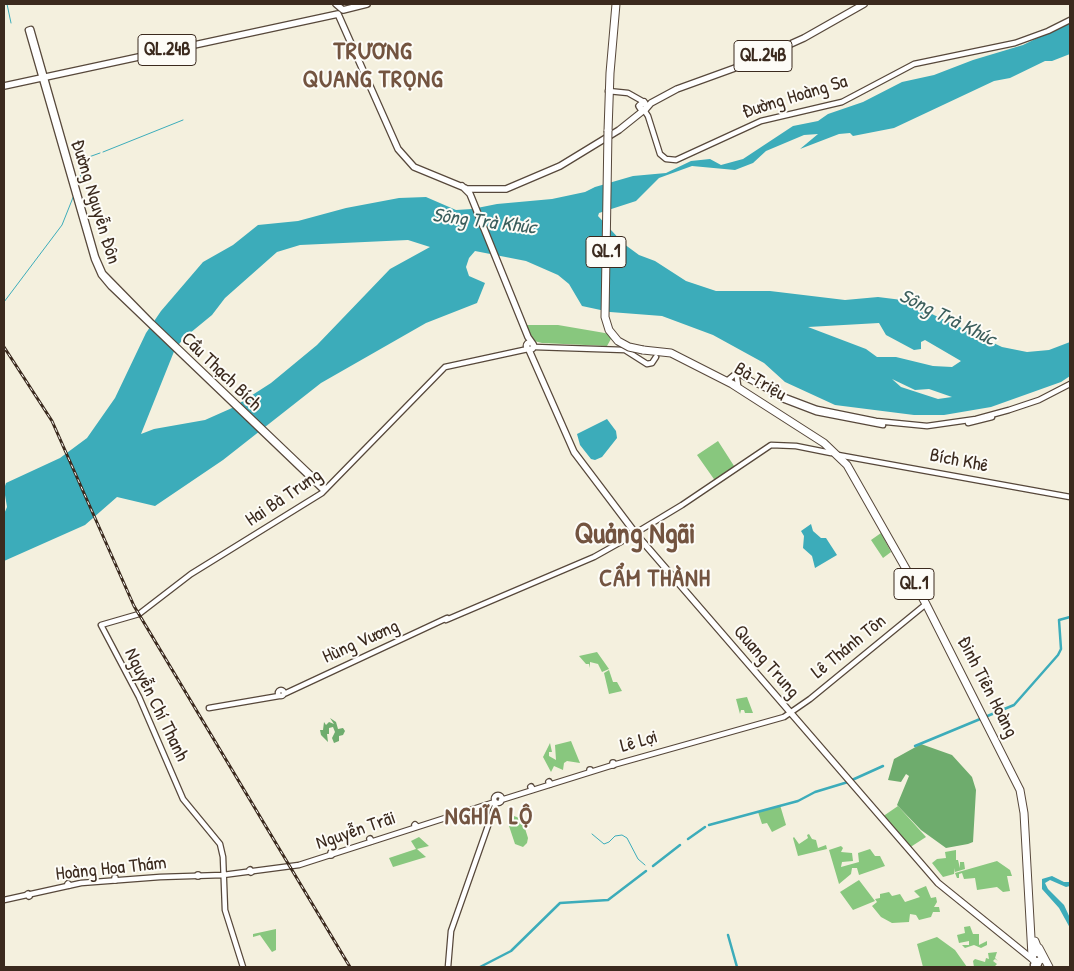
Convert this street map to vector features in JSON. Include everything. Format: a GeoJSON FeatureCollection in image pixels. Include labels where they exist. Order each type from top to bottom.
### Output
{"type":"FeatureCollection","features":[{"type":"Feature","properties":{"kind":"highway","name":"QL.1"},"geometry":{"type":"LineString","coordinates":[[611,92],[610,78],[615,4]]}},
{"type":"Feature","properties":{"kind":"highway","name":"QL.1"},"geometry":{"type":"LineString","coordinates":[[615,4],[611,92],[608,107],[605,317],[609,330],[618,341],[629,347],[655,352]]}},
{"type":"Feature","properties":{"kind":"highway","name":"Bà Triệu"},"geometry":{"type":"LineString","coordinates":[[655,352],[676,353],[733,380],[841,455]]}},
{"type":"Feature","properties":{"kind":"highway","name":"Bà Triệu"},"geometry":{"type":"LineString","coordinates":[[733,380],[823,447],[841,455]]}},
{"type":"Feature","properties":{"kind":"highway","name":"Đinh Tiên Hoàng"},"geometry":{"type":"LineString","coordinates":[[841,455],[927,603],[1022,789],[1025,805],[1037,959]]}},
{"type":"Feature","properties":{"kind":"highway","name":"Đinh Tiên Hoàng"},"geometry":{"type":"LineString","coordinates":[[1009,764],[1022,797],[1037,959]]}},
{"type":"Feature","properties":{"kind":"highway"},"geometry":{"type":"LineString","coordinates":[[1035,940],[1037,959]]}},
{"type":"Feature","properties":{"kind":"main road"},"geometry":{"type":"LineString","coordinates":[[338,9],[350,9],[367,4]]}},
{"type":"Feature","properties":{"kind":"main road","name":"QL.24B"},"geometry":{"type":"LineString","coordinates":[[4,86],[330,14],[338,9],[398,146],[414,166],[466,188],[498,191],[508,189],[573,159],[619,130],[643,106],[692,84],[730,71],[804,38],[864,4]]}},
{"type":"Feature","properties":{"kind":"main road","name":"Đường Hoàng Sa"},"geometry":{"type":"LineString","coordinates":[[643,106],[660,154],[673,160],[684,158],[713,141],[760,121],[842,102],[914,64],[1027,40],[1070,19]]}},
{"type":"Feature","properties":{"kind":"main road"},"geometry":{"type":"LineString","coordinates":[[31,29],[44,78],[28,30],[31,29]]}},
{"type":"Feature","properties":{"kind":"main road","name":"Đường Nguyễn Đôn"},"geometry":{"type":"LineString","coordinates":[[44,78],[99,266],[110,282],[151,324]]}},
{"type":"Feature","properties":{"kind":"main road"},"geometry":{"type":"LineString","coordinates":[[611,92],[628,93],[643,106]]}},
{"type":"Feature","properties":{"kind":"main road","name":"Quang Trung"},"geometry":{"type":"LineString","coordinates":[[466,188],[576,456],[636,534],[788,714],[938,882],[1037,959]]}},
{"type":"Feature","properties":{"kind":"main road","name":"Cầu Thạch Bích"},"geometry":{"type":"LineString","coordinates":[[151,324],[325,490]]}},
{"type":"Feature","properties":{"kind":"main road","name":"Bà Triệu"},"geometry":{"type":"LineString","coordinates":[[531,348],[583,347],[625,350],[647,364],[652,362],[655,352]]}},
{"type":"Feature","properties":{"kind":"main road","name":"Hai Bà Trưng"},"geometry":{"type":"LineString","coordinates":[[101,625],[140,614],[191,574],[325,490],[427,388],[442,370],[459,363],[531,348]]}},
{"type":"Feature","properties":{"kind":"main road"},"geometry":{"type":"LineString","coordinates":[[733,380],[817,409],[912,425],[942,425],[976,418],[1040,402],[1070,386]]}},
{"type":"Feature","properties":{"kind":"main road","name":"Hùng Vương"},"geometry":{"type":"LineString","coordinates":[[209,708],[281,693],[596,555],[636,534],[683,505],[772,446],[796,447]]}},
{"type":"Feature","properties":{"kind":"main road"},"geometry":{"type":"LineString","coordinates":[[796,447],[823,447],[830,453]]}},
{"type":"Feature","properties":{"kind":"main road"},"geometry":{"type":"LineString","coordinates":[[796,447],[830,453]]}},
{"type":"Feature","properties":{"kind":"main road","name":"Bích Khê"},"geometry":{"type":"LineString","coordinates":[[830,453],[1070,497]]}},
{"type":"Feature","properties":{"kind":"main road","name":"Lê Thánh Tôn"},"geometry":{"type":"LineString","coordinates":[[788,714],[927,603]]}},
{"type":"Feature","properties":{"kind":"main road","name":"Nguyễn Chí Thanh"},"geometry":{"type":"LineString","coordinates":[[101,625],[138,697],[184,799],[220,844],[225,910],[243,967]]}},
{"type":"Feature","properties":{"kind":"main road","name":"Lê Lợi"},"geometry":{"type":"LineString","coordinates":[[495,801],[495,796],[501,798],[788,714]]}},
{"type":"Feature","properties":{"kind":"main road"},"geometry":{"type":"LineString","coordinates":[[448,967],[451,931],[495,801]]}},
{"type":"Feature","properties":{"kind":"main road","name":"Nguyễn Trãi"},"geometry":{"type":"LineString","coordinates":[[223,874],[299,864],[495,801]]}},
{"type":"Feature","properties":{"kind":"main road","name":"Hoàng Hoa Thám"},"geometry":{"type":"LineString","coordinates":[[4,899],[29,895],[68,884],[115,879],[223,874]]}},
{"type":"Feature","properties":{"kind":"green space"},"geometry":{"type":"Polygon","coordinates":[[[526,325],[558,325],[610,334],[612,337],[607,346],[542,343],[534,341],[526,325]]]}},
{"type":"Feature","properties":{"kind":"green space"},"geometry":{"type":"Polygon","coordinates":[[[718,441],[736,469],[716,482],[697,455],[718,441]]]}},
{"type":"Feature","properties":{"kind":"green space"},"geometry":{"type":"Polygon","coordinates":[[[881,533],[891,552],[883,558],[871,540],[881,533]]]}},
{"type":"Feature","properties":{"kind":"green space"},"geometry":{"type":"Polygon","coordinates":[[[597,652],[609,669],[602,672],[598,664],[590,662],[590,668],[589,664],[586,664],[579,656],[597,652]]]}},
{"type":"Feature","properties":{"kind":"green space"},"geometry":{"type":"Polygon","coordinates":[[[609,670],[613,682],[617,682],[622,691],[609,694],[604,673],[609,670]]]}},
{"type":"Feature","properties":{"kind":"green space"},"geometry":{"type":"Polygon","coordinates":[[[747,697],[753,713],[745,713],[744,710],[741,710],[740,714],[736,699],[747,697]]]}},
{"type":"Feature","properties":{"kind":"green space"},"geometry":{"type":"Polygon","coordinates":[[[330,718],[336,722],[338,729],[343,728],[345,731],[343,735],[339,736],[339,741],[334,743],[332,738],[335,732],[333,727],[329,728],[329,734],[327,734],[328,742],[321,735],[320,730],[323,730],[324,722],[326,725],[329,722],[334,724],[330,718]]]}},
{"type":"Feature","properties":{"kind":"green space"},"geometry":{"type":"Polygon","coordinates":[[[571,741],[580,763],[567,761],[564,763],[563,770],[554,766],[551,772],[543,757],[550,743],[552,752],[549,752],[549,756],[556,760],[555,745],[571,741]]]}},
{"type":"Feature","properties":{"kind":"green space"},"geometry":{"type":"Polygon","coordinates":[[[921,744],[952,755],[972,777],[976,790],[973,842],[946,848],[921,830],[897,805],[909,776],[906,774],[901,782],[888,780],[894,759],[921,744]]]}},
{"type":"Feature","properties":{"kind":"green space"},"geometry":{"type":"Polygon","coordinates":[[[780,805],[786,825],[772,832],[767,823],[762,824],[758,812],[780,805]]]}},
{"type":"Feature","properties":{"kind":"green space"},"geometry":{"type":"Polygon","coordinates":[[[898,806],[926,837],[909,848],[882,817],[898,806]]]}},
{"type":"Feature","properties":{"kind":"green space"},"geometry":{"type":"Polygon","coordinates":[[[514,816],[522,819],[528,838],[527,843],[523,847],[515,844],[509,826],[509,820],[514,816]]]}},
{"type":"Feature","properties":{"kind":"green space"},"geometry":{"type":"Polygon","coordinates":[[[809,834],[812,839],[816,840],[818,848],[826,845],[827,849],[798,856],[793,838],[799,844],[808,838],[807,835],[809,834]]]}},
{"type":"Feature","properties":{"kind":"green space"},"geometry":{"type":"Polygon","coordinates":[[[419,837],[429,846],[417,849],[426,857],[393,867],[389,858],[416,849],[411,841],[419,837]]]}},
{"type":"Feature","properties":{"kind":"green space"},"geometry":{"type":"Polygon","coordinates":[[[841,846],[843,848],[841,852],[852,853],[853,861],[842,862],[841,867],[859,862],[858,853],[870,849],[875,856],[880,856],[885,866],[859,875],[857,868],[852,868],[851,874],[839,884],[829,850],[841,846]]]}},
{"type":"Feature","properties":{"kind":"green space"},"geometry":{"type":"Polygon","coordinates":[[[956,850],[956,860],[958,860],[960,868],[960,862],[964,862],[965,869],[955,872],[955,868],[954,874],[943,877],[932,863],[937,859],[946,858],[945,852],[956,850]]]}},
{"type":"Feature","properties":{"kind":"green space"},"geometry":{"type":"Polygon","coordinates":[[[997,861],[1010,870],[1012,876],[1007,876],[1010,891],[1003,892],[997,887],[977,890],[975,878],[964,879],[962,873],[957,878],[955,873],[997,861]]]}},
{"type":"Feature","properties":{"kind":"green space"},"geometry":{"type":"Polygon","coordinates":[[[859,880],[875,901],[853,910],[840,892],[859,880]]]}},
{"type":"Feature","properties":{"kind":"green space"},"geometry":{"type":"Polygon","coordinates":[[[926,886],[931,898],[936,897],[937,902],[934,907],[939,907],[940,912],[933,912],[931,917],[919,920],[916,915],[910,914],[909,922],[892,923],[881,917],[872,906],[877,902],[875,899],[880,898],[880,894],[889,892],[892,896],[900,894],[905,902],[920,897],[914,891],[926,886]]]}},
{"type":"Feature","properties":{"kind":"green space"},"geometry":{"type":"Polygon","coordinates":[[[970,926],[973,934],[979,934],[979,945],[987,941],[987,945],[981,948],[974,945],[965,948],[962,945],[969,945],[969,941],[959,943],[957,935],[965,933],[964,927],[970,926]]]}},
{"type":"Feature","properties":{"kind":"green space"},"geometry":{"type":"Polygon","coordinates":[[[276,929],[276,950],[272,952],[260,935],[253,937],[253,934],[276,929]]]}},
{"type":"Feature","properties":{"kind":"green space"},"geometry":{"type":"Polygon","coordinates":[[[937,937],[955,950],[967,967],[923,967],[917,944],[937,937]]]}},
{"type":"Feature","properties":{"kind":"green space"},"geometry":{"type":"Polygon","coordinates":[[[997,952],[995,958],[998,961],[995,959],[993,961],[997,964],[994,967],[974,967],[973,961],[975,959],[985,962],[986,958],[989,959],[988,953],[997,952]]]}},
{"type":"Feature","properties":{"kind":"water","name":"Sông Trà Khúc"},"geometry":{"type":"Polygon","coordinates":[[[1070,22],[1070,54],[1052,61],[1045,61],[1010,78],[994,81],[894,128],[853,136],[850,133],[839,134],[800,149],[818,134],[804,135],[766,151],[753,163],[735,170],[692,166],[659,178],[636,201],[599,213],[598,216],[624,244],[639,255],[655,261],[686,281],[716,291],[770,291],[845,300],[878,297],[902,300],[1002,347],[1027,352],[1049,350],[1070,342],[1070,376],[1061,382],[991,407],[944,415],[914,415],[835,405],[785,382],[764,363],[713,335],[662,316],[610,312],[582,306],[569,284],[558,275],[526,261],[475,251],[469,258],[466,267],[469,276],[485,283],[477,303],[426,323],[321,383],[223,460],[155,506],[117,497],[85,525],[4,561],[4,514],[7,507],[4,489],[6,483],[60,458],[87,438],[115,398],[146,333],[161,311],[203,262],[233,245],[258,225],[298,221],[346,208],[399,198],[426,197],[456,210],[552,199],[585,192],[595,187],[633,176],[666,173],[691,161],[710,159],[721,165],[743,159],[793,126],[818,121],[828,114],[863,102],[902,82],[934,75],[973,60],[1023,45],[1070,22]],[[408,240],[300,245],[277,252],[225,298],[212,315],[184,338],[175,349],[141,434],[154,429],[205,420],[232,408],[271,383],[317,345],[390,269],[430,247],[408,240]],[[879,323],[808,327],[866,349],[877,357],[896,357],[933,366],[952,367],[961,361],[925,340],[921,342],[921,349],[914,350],[886,335],[879,323]],[[892,379],[901,387],[938,399],[952,397],[929,389],[915,390],[892,379]]]}},
{"type":"Feature","properties":{"kind":"water"},"geometry":{"type":"Polygon","coordinates":[[[607,419],[616,431],[617,438],[602,457],[595,460],[591,459],[580,445],[577,434],[607,419]]]}},
{"type":"Feature","properties":{"kind":"water"},"geometry":{"type":"Polygon","coordinates":[[[811,524],[813,531],[821,538],[826,538],[837,555],[815,568],[812,556],[803,548],[804,536],[801,531],[811,524]]]}},
{"type":"Feature","properties":{"kind":"water"},"geometry":{"type":"Polygon","coordinates":[[[1052,876],[1064,882],[1070,882],[1070,886],[1066,887],[1050,880],[1045,883],[1048,889],[1064,905],[1070,918],[1070,928],[1059,908],[1042,889],[1042,879],[1052,876]]]}},
{"type":"Feature","properties":{"kind":"waterway"},"geometry":{"type":"LineString","coordinates":[[7,4],[11,23]]}},
{"type":"Feature","properties":{"kind":"waterway"},"geometry":{"type":"LineString","coordinates":[[103,152],[183,120]]}},
{"type":"Feature","properties":{"kind":"waterway"},"geometry":{"type":"LineString","coordinates":[[78,183],[86,158],[100,153]]}},
{"type":"Feature","properties":{"kind":"waterway"},"geometry":{"type":"LineString","coordinates":[[4,302],[62,225],[74,195]]}},
{"type":"Feature","properties":{"kind":"waterway"},"geometry":{"type":"LineString","coordinates":[[915,746],[1014,705],[1058,655],[1061,649],[1059,620],[1070,617]]}},
{"type":"Feature","properties":{"kind":"waterway"},"geometry":{"type":"LineString","coordinates":[[852,780],[883,766]]}},
{"type":"Feature","properties":{"kind":"waterway"},"geometry":{"type":"LineString","coordinates":[[709,825],[798,801],[815,792],[848,782]]}},
{"type":"Feature","properties":{"kind":"waterway"},"geometry":{"type":"LineString","coordinates":[[688,839],[705,827]]}},
{"type":"Feature","properties":{"kind":"waterway"},"geometry":{"type":"LineString","coordinates":[[592,834],[604,844],[615,836],[622,835],[627,838],[638,859],[645,865]]}},
{"type":"Feature","properties":{"kind":"waterway"},"geometry":{"type":"LineString","coordinates":[[653,866],[680,845]]}},
{"type":"Feature","properties":{"kind":"waterway"},"geometry":{"type":"LineString","coordinates":[[480,967],[511,951],[560,903],[608,900],[646,871]]}},
{"type":"Feature","properties":{"kind":"waterway"},"geometry":{"type":"LineString","coordinates":[[728,935],[737,967]]}},
{"type":"Feature","properties":{"kind":"railway"},"geometry":{"type":"LineString","coordinates":[[4,347],[52,421],[134,606],[350,967]]}},
{"type":"Feature","properties":{"kind":"district","name":"TRƯƠNG QUANG TRỌNG"},"geometry":{"type":"Point","coordinates":[373,67]}},
{"type":"Feature","properties":{"kind":"district","name":"Quảng Ngãi"},"geometry":{"type":"Point","coordinates":[635,535]}},
{"type":"Feature","properties":{"kind":"district","name":"CẨM THÀNH"},"geometry":{"type":"Point","coordinates":[655,580]}},
{"type":"Feature","properties":{"kind":"district","name":"NGHĨA LỘ"},"geometry":{"type":"Point","coordinates":[489,818]}}]}
